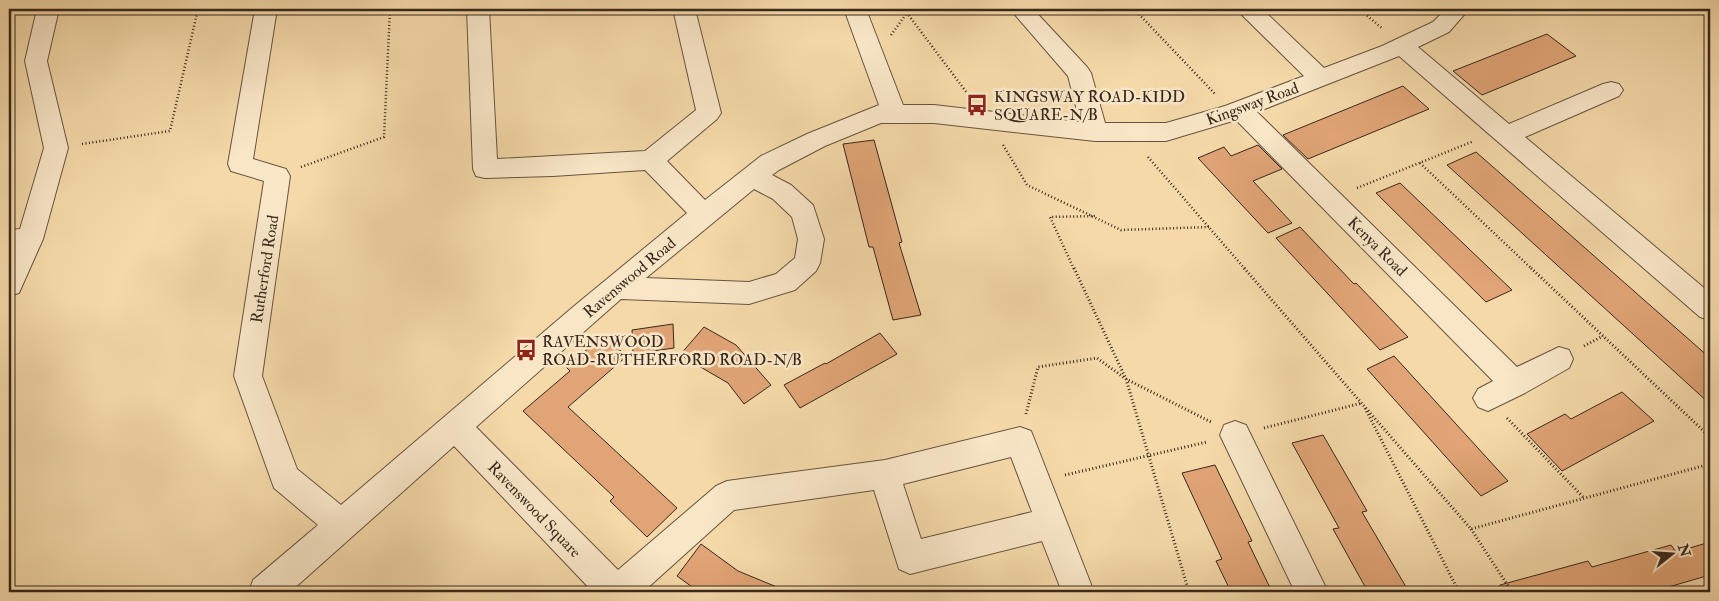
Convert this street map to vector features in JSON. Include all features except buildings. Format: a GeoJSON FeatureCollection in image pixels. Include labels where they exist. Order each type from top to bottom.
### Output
{"type":"FeatureCollection","features":[{"type":"Feature","properties":{"kind":"street"},"geometry":{"type":"LineString","coordinates":[[9,285],[19,240],[56,148],[36,61],[48,9]]}},
{"type":"Feature","properties":{"kind":"street"},"geometry":{"type":"LineString","coordinates":[[266,9],[240,164],[277,176]]}},
{"type":"Feature","properties":{"kind":"street"},"geometry":{"type":"LineString","coordinates":[[478,9],[485,169],[553,167],[651,160],[709,113],[684,9]]}},
{"type":"Feature","properties":{"kind":"street"},"geometry":{"type":"LineString","coordinates":[[855,9],[886,114]]}},
{"type":"Feature","properties":{"kind":"street"},"geometry":{"type":"LineString","coordinates":[[1022,9],[1079,73],[1095,132]]}},
{"type":"Feature","properties":{"kind":"street"},"geometry":{"type":"LineString","coordinates":[[1249,9],[1320,78]]}},
{"type":"Feature","properties":{"kind":"street","name":"Kingsway Road"},"geometry":{"type":"LineString","coordinates":[[886,114],[934,114],[1095,132],[1166,132],[1237,111],[1402,46],[1441,27],[1458,9]]}},
{"type":"Feature","properties":{"kind":"street"},"geometry":{"type":"LineString","coordinates":[[1402,46],[1710,309]]}},
{"type":"Feature","properties":{"kind":"street"},"geometry":{"type":"LineString","coordinates":[[1504,133],[1611,90]]}},
{"type":"Feature","properties":{"kind":"street","name":"Kenya Road"},"geometry":{"type":"LineString","coordinates":[[1237,111],[1331,199],[1515,384]]}},
{"type":"Feature","properties":{"kind":"street","name":"Ravenswood Road"},"geometry":{"type":"LineString","coordinates":[[266,592],[615,288],[770,163],[809,144],[886,114]]}},
{"type":"Feature","properties":{"kind":"street"},"geometry":{"type":"LineString","coordinates":[[651,160],[704,215]]}},
{"type":"Feature","properties":{"kind":"street","name":"Rutherford Road"},"geometry":{"type":"LineString","coordinates":[[277,176],[248,376],[284,478],[341,525]]}},
{"type":"Feature","properties":{"kind":"street"},"geometry":{"type":"LineString","coordinates":[[615,288],[749,293],[785,282],[806,263],[811,239],[804,212],[782,192],[753,177]]}},
{"type":"Feature","properties":{"kind":"street"},"geometry":{"type":"LineString","coordinates":[[1488,398],[1559,359]]}},
{"type":"Feature","properties":{"kind":"street","name":"Ravenswood Square"},"geometry":{"type":"LineString","coordinates":[[455,426],[617,592]]}},
{"type":"Feature","properties":{"kind":"street"},"geometry":{"type":"LineString","coordinates":[[1235,435],[1312,592]]}},
{"type":"Feature","properties":{"kind":"street"},"geometry":{"type":"LineString","coordinates":[[617,592],[727,496],[885,474],[1020,441],[1078,592]]}},
{"type":"Feature","properties":{"kind":"street"},"geometry":{"type":"LineString","coordinates":[[885,474],[910,558],[1051,523]]}},
{"type":"Feature","properties":{"kind":"path"},"geometry":{"type":"LineString","coordinates":[[56,148],[170,131],[198,9]]}},
{"type":"Feature","properties":{"kind":"path"},"geometry":{"type":"LineString","coordinates":[[277,176],[384,137],[390,9]]}},
{"type":"Feature","properties":{"kind":"path"},"geometry":{"type":"LineString","coordinates":[[906,9],[907,13],[988,120],[1027,185],[1121,230],[1209,227]]}},
{"type":"Feature","properties":{"kind":"path"},"geometry":{"type":"LineString","coordinates":[[1134,9],[1237,111]]}},
{"type":"Feature","properties":{"kind":"path"},"geometry":{"type":"LineString","coordinates":[[1127,132],[1471,529],[1512,592]]}},
{"type":"Feature","properties":{"kind":"path"},"geometry":{"type":"LineString","coordinates":[[1331,199],[1420,163],[1504,133]]}},
{"type":"Feature","properties":{"kind":"path"},"geometry":{"type":"LineString","coordinates":[[1420,163],[1710,437]]}},
{"type":"Feature","properties":{"kind":"path"},"geometry":{"type":"LineString","coordinates":[[1095,216],[1050,216],[1126,379],[1189,592]]}},
{"type":"Feature","properties":{"kind":"path"},"geometry":{"type":"LineString","coordinates":[[1020,441],[1038,367],[1097,358],[1126,379],[1235,435]]}},
{"type":"Feature","properties":{"kind":"path"},"geometry":{"type":"LineString","coordinates":[[1488,398],[1585,498]]}},
{"type":"Feature","properties":{"kind":"path"},"geometry":{"type":"LineString","coordinates":[[1035,482],[1235,435],[1362,402]]}},
{"type":"Feature","properties":{"kind":"path"},"geometry":{"type":"LineString","coordinates":[[1362,402],[1459,592]]}},
{"type":"Feature","properties":{"kind":"path"},"geometry":{"type":"LineString","coordinates":[[1471,529],[1710,464]]}},
{"type":"Feature","properties":{"kind":"place","name":"KINGSWAY ROAD-KIDD SQUARE-N/B"},"geometry":{"type":"Point","coordinates":[977,105]}},
{"type":"Feature","properties":{"kind":"place","name":"RAVENSWOOD ROAD-RUTHERFORD ROAD-N/B"},"geometry":{"type":"Point","coordinates":[526,350]}}]}
